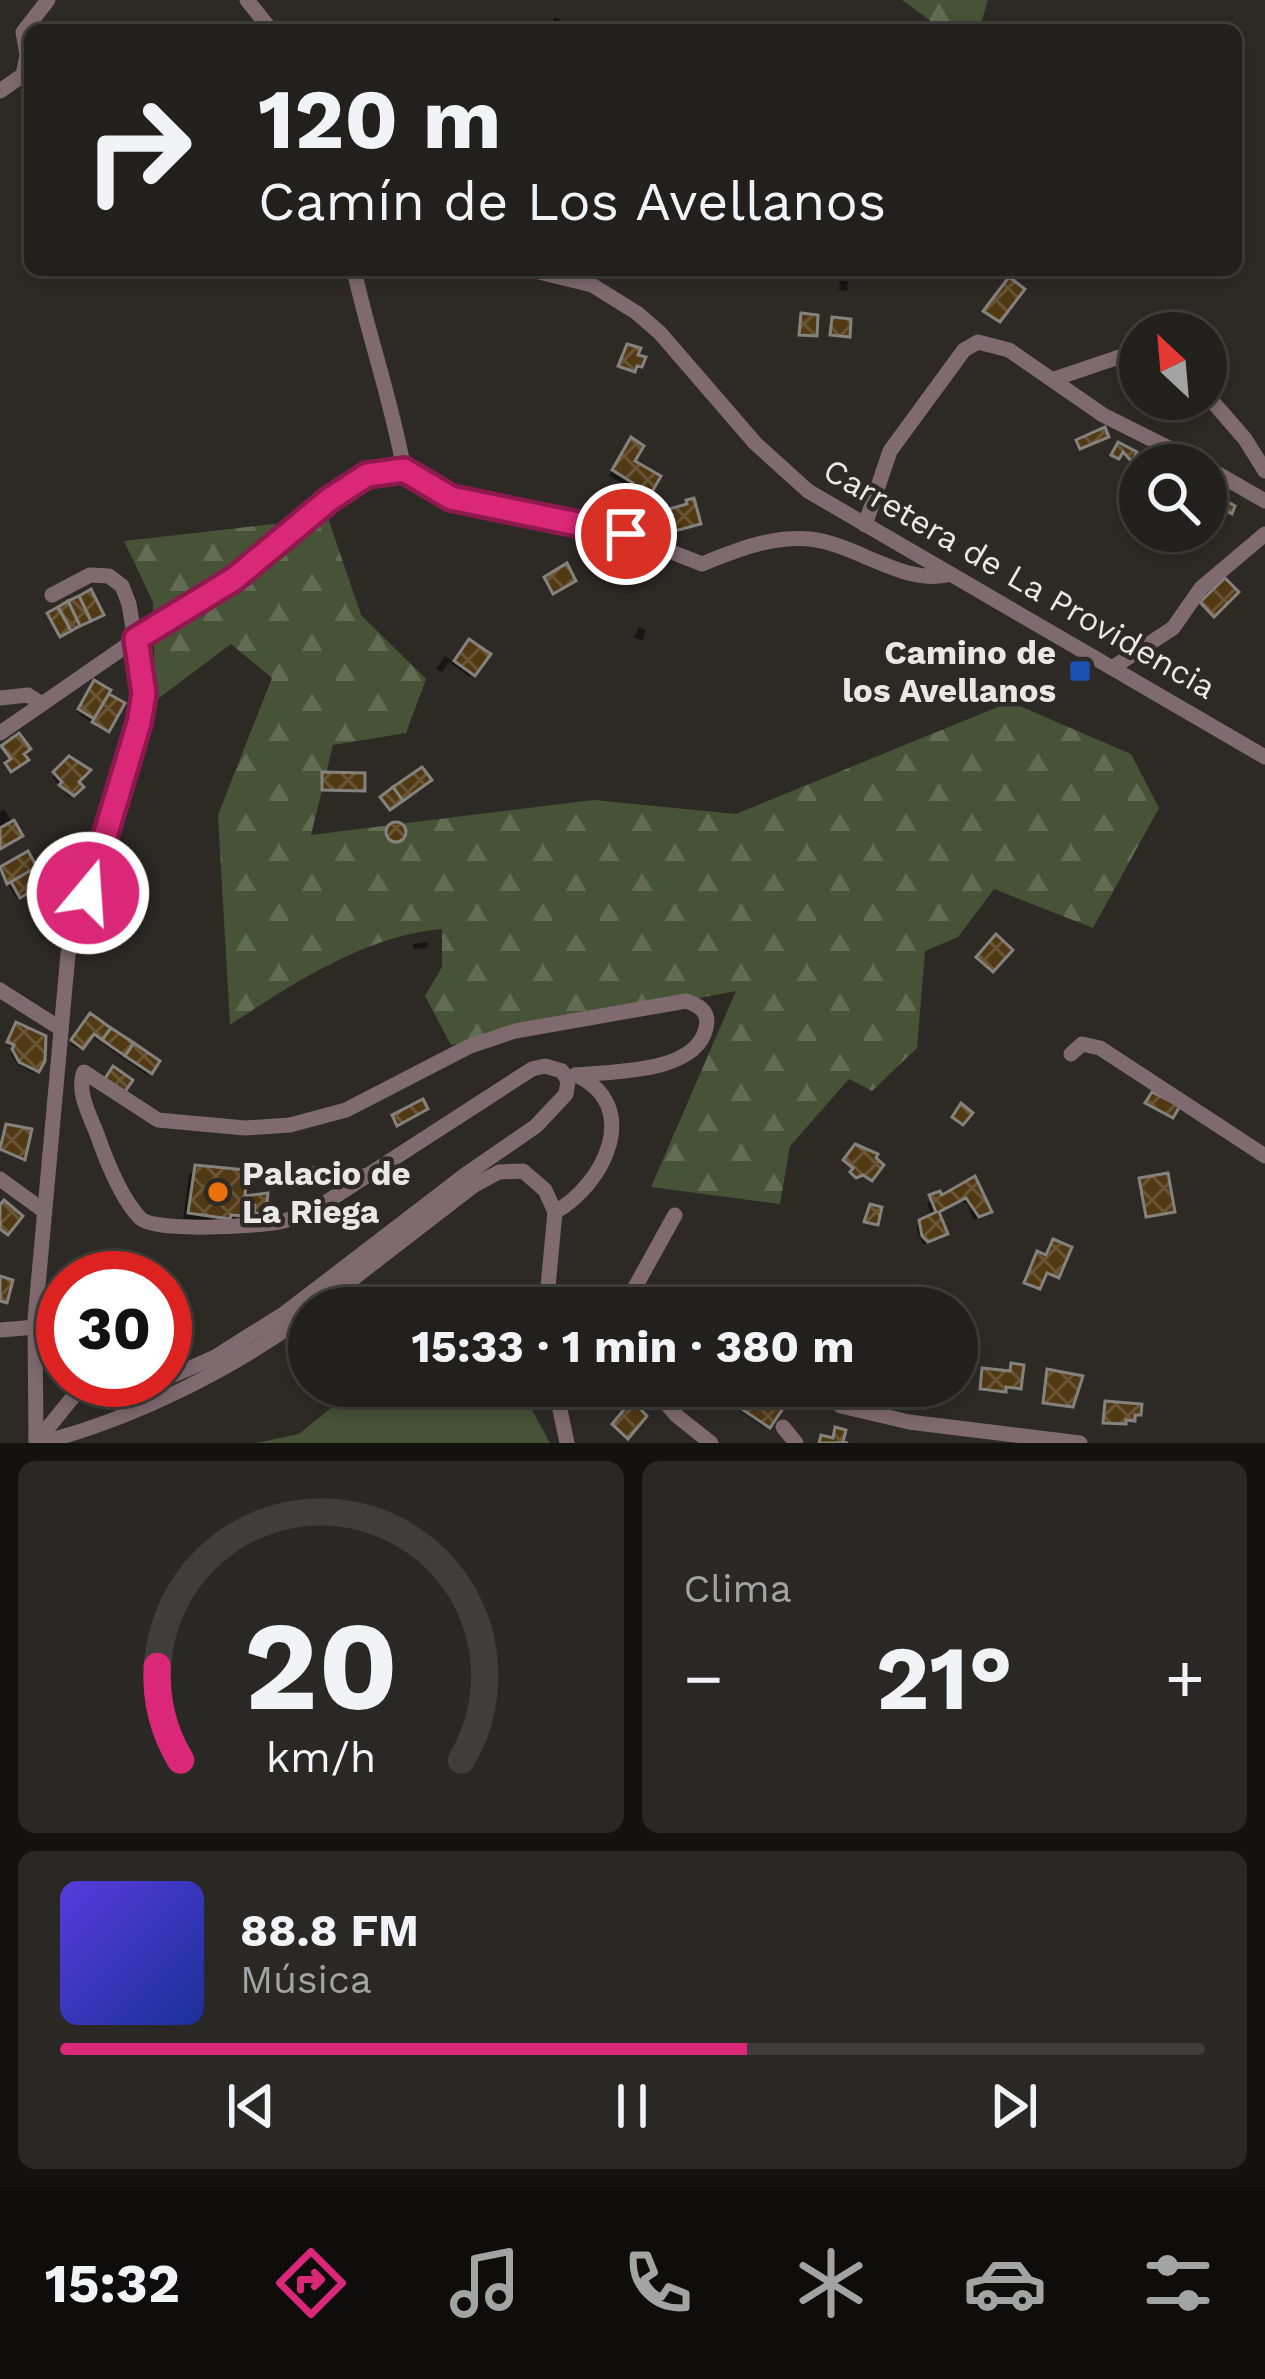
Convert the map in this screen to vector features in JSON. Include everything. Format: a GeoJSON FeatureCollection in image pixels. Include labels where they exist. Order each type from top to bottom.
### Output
{"type":"FeatureCollection","features":[{"type":"Feature","properties":{"kind":"street"},"geometry":{"type":"LineString","coordinates":[[28,24],[48,0]]}},
{"type":"Feature","properties":{"kind":"street"},"geometry":{"type":"LineString","coordinates":[[247,0],[266,24]]}},
{"type":"Feature","properties":{"kind":"street"},"geometry":{"type":"LineString","coordinates":[[0,91],[22,75],[24,67]]}},
{"type":"Feature","properties":{"kind":"street"},"geometry":{"type":"LineString","coordinates":[[355,276],[366,329],[394,414],[404,470]]}},
{"type":"Feature","properties":{"kind":"street","name":"Carretera de La Providencia"},"geometry":{"type":"LineString","coordinates":[[555,276],[592,285],[637,313],[808,491],[1265,757]]}},
{"type":"Feature","properties":{"kind":"street"},"geometry":{"type":"LineString","coordinates":[[865,525],[890,451],[964,350],[977,343],[1009,350],[1103,416],[1160,444]]}},
{"type":"Feature","properties":{"kind":"street"},"geometry":{"type":"LineString","coordinates":[[1054,379],[1119,357]]}},
{"type":"Feature","properties":{"kind":"street"},"geometry":{"type":"LineString","coordinates":[[1227,418],[1265,471]]}},
{"type":"Feature","properties":{"kind":"street"},"geometry":{"type":"LineString","coordinates":[[0,733],[136,639],[234,579],[330,499],[367,475],[404,470],[451,498],[626,534],[702,564],[759,542],[812,539],[930,580],[951,574]]}},
{"type":"Feature","properties":{"kind":"street"},"geometry":{"type":"LineString","coordinates":[[1227,479],[1265,501]]}},
{"type":"Feature","properties":{"kind":"street"},"geometry":{"type":"LineString","coordinates":[[1112,668],[1173,628],[1201,589],[1265,534]]}},
{"type":"Feature","properties":{"kind":"street"},"geometry":{"type":"LineString","coordinates":[[40,1441],[35,1327],[68,954],[133,752],[144,694],[122,586],[109,576],[90,574],[52,595]]}},
{"type":"Feature","properties":{"kind":"street"},"geometry":{"type":"LineString","coordinates":[[0,698],[28,695],[42,704]]}},
{"type":"Feature","properties":{"kind":"street"},"geometry":{"type":"LineString","coordinates":[[0,990],[61,1029]]}},
{"type":"Feature","properties":{"kind":"street"},"geometry":{"type":"LineString","coordinates":[[555,1212],[591,1186],[608,1153],[614,1121],[605,1097],[589,1081],[570,1076],[545,1066],[532,1069],[314,1210],[251,1226],[149,1224],[133,1207],[100,1144],[80,1081],[84,1072],[158,1120],[245,1128],[290,1125],[346,1110],[468,1047],[515,1030],[686,1001],[698,1004],[705,1013],[707,1026],[700,1040],[676,1060],[655,1068],[570,1076]]}},
{"type":"Feature","properties":{"kind":"street"},"geometry":{"type":"LineString","coordinates":[[1070,1054],[1082,1044],[1100,1048],[1265,1156]]}},
{"type":"Feature","properties":{"kind":"street"},"geometry":{"type":"LineString","coordinates":[[192,1367],[285,1313],[536,1126],[566,1094],[570,1076]]}},
{"type":"Feature","properties":{"kind":"street"},"geometry":{"type":"LineString","coordinates":[[342,1287],[472,1186],[499,1172],[523,1171],[545,1190],[555,1212],[548,1287]]}},
{"type":"Feature","properties":{"kind":"street"},"geometry":{"type":"LineString","coordinates":[[269,1172],[370,1176]]}},
{"type":"Feature","properties":{"kind":"street"},"geometry":{"type":"LineString","coordinates":[[0,1179],[44,1211]]}},
{"type":"Feature","properties":{"kind":"street"},"geometry":{"type":"LineString","coordinates":[[635,1287],[676,1215]]}},
{"type":"Feature","properties":{"kind":"street"},"geometry":{"type":"LineString","coordinates":[[0,1330],[35,1327]]}},
{"type":"Feature","properties":{"kind":"street"},"geometry":{"type":"LineString","coordinates":[[40,1441],[80,1433],[201,1379],[288,1328]]}},
{"type":"Feature","properties":{"kind":"street"},"geometry":{"type":"LineString","coordinates":[[40,1441],[65,1407]]}},
{"type":"Feature","properties":{"kind":"street"},"geometry":{"type":"LineString","coordinates":[[559,1407],[567,1443]]}},
{"type":"Feature","properties":{"kind":"street"},"geometry":{"type":"LineString","coordinates":[[669,1407],[711,1443]]}},
{"type":"Feature","properties":{"kind":"street"},"geometry":{"type":"LineString","coordinates":[[846,1407],[909,1422],[1080,1443]]}},
{"type":"Feature","properties":{"kind":"street"},"geometry":{"type":"LineString","coordinates":[[783,1426],[796,1443]]}},
{"type":"Feature","properties":{"kind":"green space"},"geometry":{"type":"Polygon","coordinates":[[[902,0],[988,0],[981,24],[935,24],[902,0]]]}},
{"type":"Feature","properties":{"kind":"green space"},"geometry":{"type":"Polygon","coordinates":[[[328,518],[361,615],[426,679],[406,733],[333,745],[311,835],[593,800],[736,814],[1010,702],[1131,754],[1159,808],[1093,928],[994,889],[958,937],[925,951],[917,1048],[872,1091],[849,1079],[790,1146],[780,1204],[651,1187],[736,991],[451,1045],[425,996],[442,967],[442,929],[358,951],[304,978],[230,1025],[218,815],[272,678],[231,644],[155,701],[153,602],[124,541],[328,518]]]}},
{"type":"Feature","properties":{"kind":"green space"},"geometry":{"type":"Polygon","coordinates":[[[332,1407],[530,1407],[550,1443],[256,1443],[299,1434],[332,1407]]]}},
{"type":"Feature","properties":{"kind":"building"},"geometry":{"type":"Polygon","coordinates":[[[1009,277],[1025,289],[1000,322],[983,311],[1009,277]]]}},
{"type":"Feature","properties":{"kind":"building"},"geometry":{"type":"Polygon","coordinates":[[[801,313],[818,315],[817,336],[799,335],[801,313]]]}},
{"type":"Feature","properties":{"kind":"building"},"geometry":{"type":"Polygon","coordinates":[[[832,317],[851,319],[850,337],[830,335],[832,317]]]}},
{"type":"Feature","properties":{"kind":"building"},"geometry":{"type":"Polygon","coordinates":[[[627,344],[641,348],[638,355],[646,357],[635,372],[618,366],[627,344]]]}},
{"type":"Feature","properties":{"kind":"building"},"geometry":{"type":"Polygon","coordinates":[[[1105,427],[1109,437],[1080,449],[1076,440],[1105,427]]]}},
{"type":"Feature","properties":{"kind":"building"},"geometry":{"type":"Polygon","coordinates":[[[631,437],[644,446],[635,461],[661,476],[644,506],[627,495],[633,483],[612,470],[631,437]]]}},
{"type":"Feature","properties":{"kind":"building"},"geometry":{"type":"Polygon","coordinates":[[[694,498],[701,524],[667,533],[662,511],[694,498]]]}},
{"type":"Feature","properties":{"kind":"building"},"geometry":{"type":"Polygon","coordinates":[[[567,563],[576,581],[553,594],[544,577],[567,563]]]}},
{"type":"Feature","properties":{"kind":"building"},"geometry":{"type":"Polygon","coordinates":[[[1225,578],[1239,592],[1214,617],[1200,602],[1225,578]]]}},
{"type":"Feature","properties":{"kind":"building"},"geometry":{"type":"Polygon","coordinates":[[[91,589],[104,615],[91,621],[79,596],[91,589]]]}},
{"type":"Feature","properties":{"kind":"building"},"geometry":{"type":"Polygon","coordinates":[[[79,596],[91,621],[80,626],[68,601],[79,596]]]}},
{"type":"Feature","properties":{"kind":"building"},"geometry":{"type":"Polygon","coordinates":[[[68,601],[80,626],[71,631],[58,607],[68,601]]]}},
{"type":"Feature","properties":{"kind":"building"},"geometry":{"type":"Polygon","coordinates":[[[58,607],[71,631],[60,637],[47,613],[58,607]]]}},
{"type":"Feature","properties":{"kind":"building"},"geometry":{"type":"Polygon","coordinates":[[[469,639],[491,654],[475,676],[454,661],[469,639]]]}},
{"type":"Feature","properties":{"kind":"building"},"geometry":{"type":"Polygon","coordinates":[[[94,680],[111,690],[94,719],[78,709],[94,680]]]}},
{"type":"Feature","properties":{"kind":"building"},"geometry":{"type":"Polygon","coordinates":[[[109,694],[125,703],[109,732],[92,722],[109,694]]]}},
{"type":"Feature","properties":{"kind":"building"},"geometry":{"type":"Polygon","coordinates":[[[19,733],[31,749],[24,754],[29,760],[11,772],[5,763],[11,759],[1,746],[19,733]]]}},
{"type":"Feature","properties":{"kind":"building"},"geometry":{"type":"Polygon","coordinates":[[[69,756],[91,770],[74,796],[59,785],[62,782],[53,772],[69,756]]]}},
{"type":"Feature","properties":{"kind":"building"},"geometry":{"type":"Polygon","coordinates":[[[422,767],[432,780],[403,801],[393,787],[422,767]]]}},
{"type":"Feature","properties":{"kind":"building"},"geometry":{"type":"Polygon","coordinates":[[[322,772],[365,773],[365,791],[322,790],[322,772]]]}},
{"type":"Feature","properties":{"kind":"building"},"geometry":{"type":"Polygon","coordinates":[[[393,787],[403,801],[390,810],[380,797],[393,787]]]}},
{"type":"Feature","properties":{"kind":"building"},"geometry":{"type":"Polygon","coordinates":[[[14,820],[23,836],[0,849],[0,828],[14,820]]]}},
{"type":"Feature","properties":{"kind":"building"},"geometry":{"type":"Polygon","coordinates":[[[396,822],[406,832],[396,842],[386,832],[396,822]]]}},
{"type":"Feature","properties":{"kind":"building"},"geometry":{"type":"Polygon","coordinates":[[[28,851],[37,867],[7,884],[0,867],[28,851]]]}},
{"type":"Feature","properties":{"kind":"building"},"geometry":{"type":"Polygon","coordinates":[[[40,865],[49,881],[20,898],[11,882],[40,865]]]}},
{"type":"Feature","properties":{"kind":"building"},"geometry":{"type":"Polygon","coordinates":[[[996,934],[1013,950],[993,972],[976,957],[996,934]]]}},
{"type":"Feature","properties":{"kind":"building"},"geometry":{"type":"Polygon","coordinates":[[[90,1013],[111,1028],[102,1040],[94,1034],[83,1049],[71,1040],[90,1013]]]}},
{"type":"Feature","properties":{"kind":"building"},"geometry":{"type":"Polygon","coordinates":[[[16,1022],[46,1036],[45,1061],[39,1072],[19,1062],[14,1045],[7,1042],[16,1022]]]}},
{"type":"Feature","properties":{"kind":"building"},"geometry":{"type":"Polygon","coordinates":[[[111,1028],[134,1043],[125,1056],[102,1040],[111,1028]]]}},
{"type":"Feature","properties":{"kind":"building"},"geometry":{"type":"Polygon","coordinates":[[[134,1043],[160,1061],[152,1074],[125,1056],[134,1043]]]}},
{"type":"Feature","properties":{"kind":"building"},"geometry":{"type":"Polygon","coordinates":[[[113,1066],[133,1080],[124,1093],[104,1080],[113,1066]]]}},
{"type":"Feature","properties":{"kind":"building"},"geometry":{"type":"Polygon","coordinates":[[[1152,1092],[1180,1106],[1173,1118],[1145,1103],[1152,1092]]]}},
{"type":"Feature","properties":{"kind":"building"},"geometry":{"type":"Polygon","coordinates":[[[423,1099],[428,1109],[397,1126],[392,1115],[423,1099]]]}},
{"type":"Feature","properties":{"kind":"building"},"geometry":{"type":"Polygon","coordinates":[[[961,1103],[973,1113],[963,1125],[952,1117],[961,1103]]]}},
{"type":"Feature","properties":{"kind":"building"},"geometry":{"type":"Polygon","coordinates":[[[6,1124],[32,1129],[25,1160],[0,1149],[6,1124]]]}},
{"type":"Feature","properties":{"kind":"building"},"geometry":{"type":"Polygon","coordinates":[[[855,1144],[878,1154],[876,1158],[884,1165],[872,1181],[863,1175],[856,1178],[843,1160],[855,1144]]]}},
{"type":"Feature","properties":{"kind":"building","name":"Palacio de La Riega"},"geometry":{"type":"Polygon","coordinates":[[[195,1165],[247,1170],[245,1196],[268,1193],[266,1214],[254,1213],[255,1205],[245,1204],[243,1216],[231,1215],[230,1219],[188,1213],[195,1165]]]}},
{"type":"Feature","properties":{"kind":"building"},"geometry":{"type":"Polygon","coordinates":[[[1168,1173],[1175,1212],[1146,1217],[1139,1178],[1168,1173]]]}},
{"type":"Feature","properties":{"kind":"building"},"geometry":{"type":"Polygon","coordinates":[[[975,1176],[992,1212],[979,1217],[966,1198],[939,1212],[948,1234],[928,1242],[919,1220],[936,1212],[929,1195],[940,1191],[942,1195],[975,1176]]]}},
{"type":"Feature","properties":{"kind":"building"},"geometry":{"type":"Polygon","coordinates":[[[4,1200],[23,1216],[8,1235],[0,1229],[4,1200]]]}},
{"type":"Feature","properties":{"kind":"building"},"geometry":{"type":"Polygon","coordinates":[[[870,1204],[882,1207],[878,1225],[864,1222],[870,1204]]]}},
{"type":"Feature","properties":{"kind":"building"},"geometry":{"type":"Polygon","coordinates":[[[1053,1239],[1072,1247],[1059,1278],[1047,1273],[1040,1289],[1024,1283],[1037,1251],[1046,1255],[1053,1239]]]}},
{"type":"Feature","properties":{"kind":"building"},"geometry":{"type":"Polygon","coordinates":[[[0,1276],[13,1280],[7,1303],[0,1301],[0,1276]]]}},
{"type":"Feature","properties":{"kind":"building"},"geometry":{"type":"Polygon","coordinates":[[[1011,1363],[1024,1365],[1021,1389],[980,1389],[982,1368],[1010,1371],[1011,1363]]]}},
{"type":"Feature","properties":{"kind":"building"},"geometry":{"type":"Polygon","coordinates":[[[1047,1369],[1083,1376],[1073,1407],[1043,1403],[1047,1369]]]}},
{"type":"Feature","properties":{"kind":"building"},"geometry":{"type":"Polygon","coordinates":[[[1105,1401],[1142,1404],[1141,1415],[1126,1424],[1103,1423],[1105,1401]]]}},
{"type":"Feature","properties":{"kind":"building"},"geometry":{"type":"Polygon","coordinates":[[[626,1407],[639,1407],[647,1416],[628,1439],[612,1424],[626,1407]]]}},
{"type":"Feature","properties":{"kind":"building"},"geometry":{"type":"Polygon","coordinates":[[[741,1407],[784,1407],[770,1428],[741,1407]]]}},
{"type":"Feature","properties":{"kind":"building"},"geometry":{"type":"Polygon","coordinates":[[[835,1427],[846,1430],[843,1442],[848,1443],[819,1443],[821,1435],[833,1438],[835,1427]]]}},
{"type":"Feature","properties":{"kind":"place","name":"Camino de los Avellanos"},"geometry":{"type":"Point","coordinates":[1080,671]}},
{"type":"Feature","properties":{"kind":"place","name":"Palacio de La Riega"},"geometry":{"type":"Point","coordinates":[218,1192]}},
{"type":"Feature","properties":{"kind":"route"},"geometry":{"type":"LineString","coordinates":[[88,893],[139,723],[144,694],[136,639],[234,579],[330,499],[367,475],[404,470],[451,498],[626,534]]}}]}
